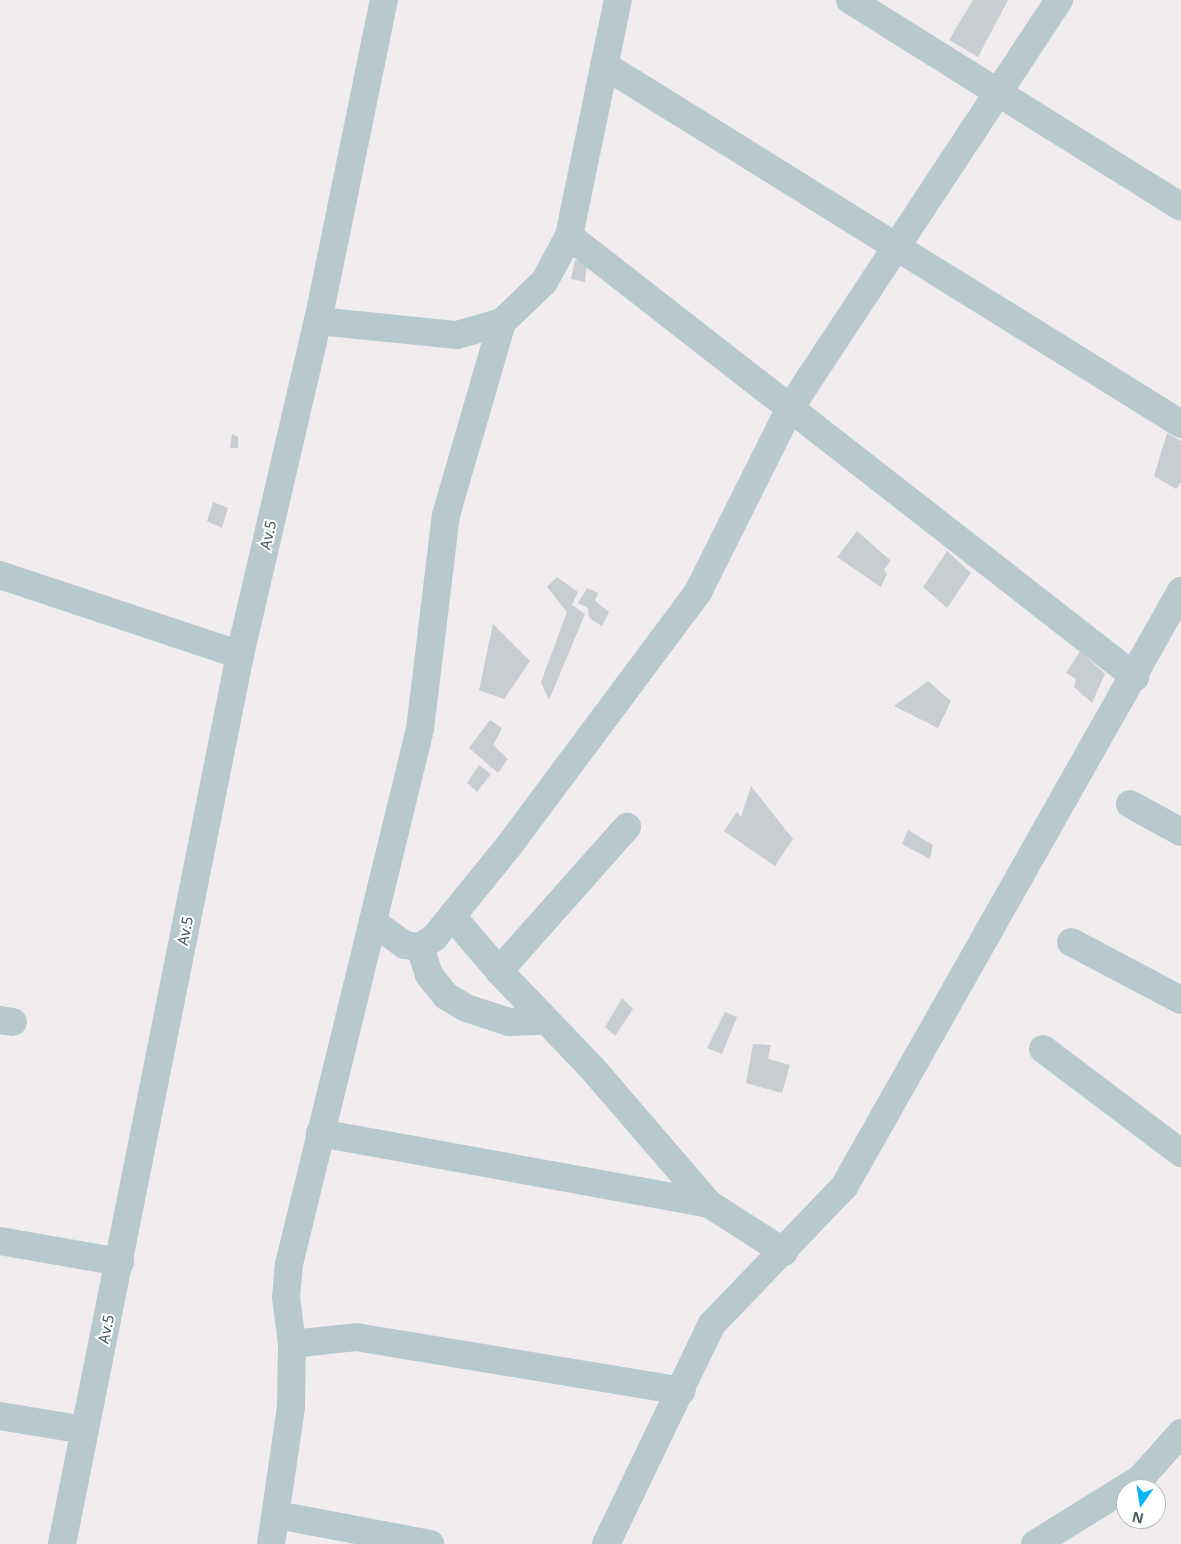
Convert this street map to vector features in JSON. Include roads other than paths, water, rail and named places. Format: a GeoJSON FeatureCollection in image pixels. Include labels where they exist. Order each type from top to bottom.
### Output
{"type":"FeatureCollection","features":[{"type":"Feature","properties":{"kind":"street","name":"Av.5"},"geometry":{"type":"LineString","coordinates":[[62,1544],[120,1262],[240,655],[318,321],[384,0]]}},
{"type":"Feature","properties":{"kind":"street"},"geometry":{"type":"LineString","coordinates":[[318,321],[457,335],[502,322],[544,282],[569,236],[618,0]]}},
{"type":"Feature","properties":{"kind":"street"},"geometry":{"type":"LineString","coordinates":[[850,0],[1181,207]]}},
{"type":"Feature","properties":{"kind":"street"},"geometry":{"type":"LineString","coordinates":[[372,922],[405,945],[420,947],[434,938],[508,847],[698,592],[790,408],[1059,0]]}},
{"type":"Feature","properties":{"kind":"street"},"geometry":{"type":"LineString","coordinates":[[604,65],[1181,424]]}},
{"type":"Feature","properties":{"kind":"street"},"geometry":{"type":"LineString","coordinates":[[569,236],[1135,677]]}},
{"type":"Feature","properties":{"kind":"street"},"geometry":{"type":"LineString","coordinates":[[271,1544],[277,1515],[291,1408],[292,1344],[286,1297],[289,1264],[420,729],[446,515],[502,322]]}},
{"type":"Feature","properties":{"kind":"street"},"geometry":{"type":"LineString","coordinates":[[0,575],[240,655]]}},
{"type":"Feature","properties":{"kind":"street"},"geometry":{"type":"LineString","coordinates":[[606,1544],[682,1391],[712,1324],[784,1252],[844,1187],[1135,677],[1181,591]]}},
{"type":"Feature","properties":{"kind":"street"},"geometry":{"type":"LineString","coordinates":[[1130,804],[1181,832]]}},
{"type":"Feature","properties":{"kind":"street"},"geometry":{"type":"LineString","coordinates":[[499,971],[627,827]]}},
{"type":"Feature","properties":{"kind":"street"},"geometry":{"type":"LineString","coordinates":[[452,916],[544,1020],[592,1068],[709,1204],[784,1252]]}},
{"type":"Feature","properties":{"kind":"street"},"geometry":{"type":"LineString","coordinates":[[1071,942],[1181,1000]]}},
{"type":"Feature","properties":{"kind":"street"},"geometry":{"type":"LineString","coordinates":[[420,947],[429,975],[446,996],[466,1008],[509,1022],[544,1020]]}},
{"type":"Feature","properties":{"kind":"street"},"geometry":{"type":"LineString","coordinates":[[1043,1049],[1181,1153]]}},
{"type":"Feature","properties":{"kind":"street"},"geometry":{"type":"LineString","coordinates":[[320,1133],[709,1204]]}},
{"type":"Feature","properties":{"kind":"street"},"geometry":{"type":"LineString","coordinates":[[0,1241],[120,1262]]}},
{"type":"Feature","properties":{"kind":"street"},"geometry":{"type":"LineString","coordinates":[[292,1344],[356,1337],[682,1391]]}},
{"type":"Feature","properties":{"kind":"street"},"geometry":{"type":"LineString","coordinates":[[0,1416],[85,1430]]}},
{"type":"Feature","properties":{"kind":"street"},"geometry":{"type":"LineString","coordinates":[[1035,1544],[1140,1479],[1181,1433]]}},
{"type":"Feature","properties":{"kind":"street"},"geometry":{"type":"LineString","coordinates":[[277,1515],[430,1544]]}}]}
